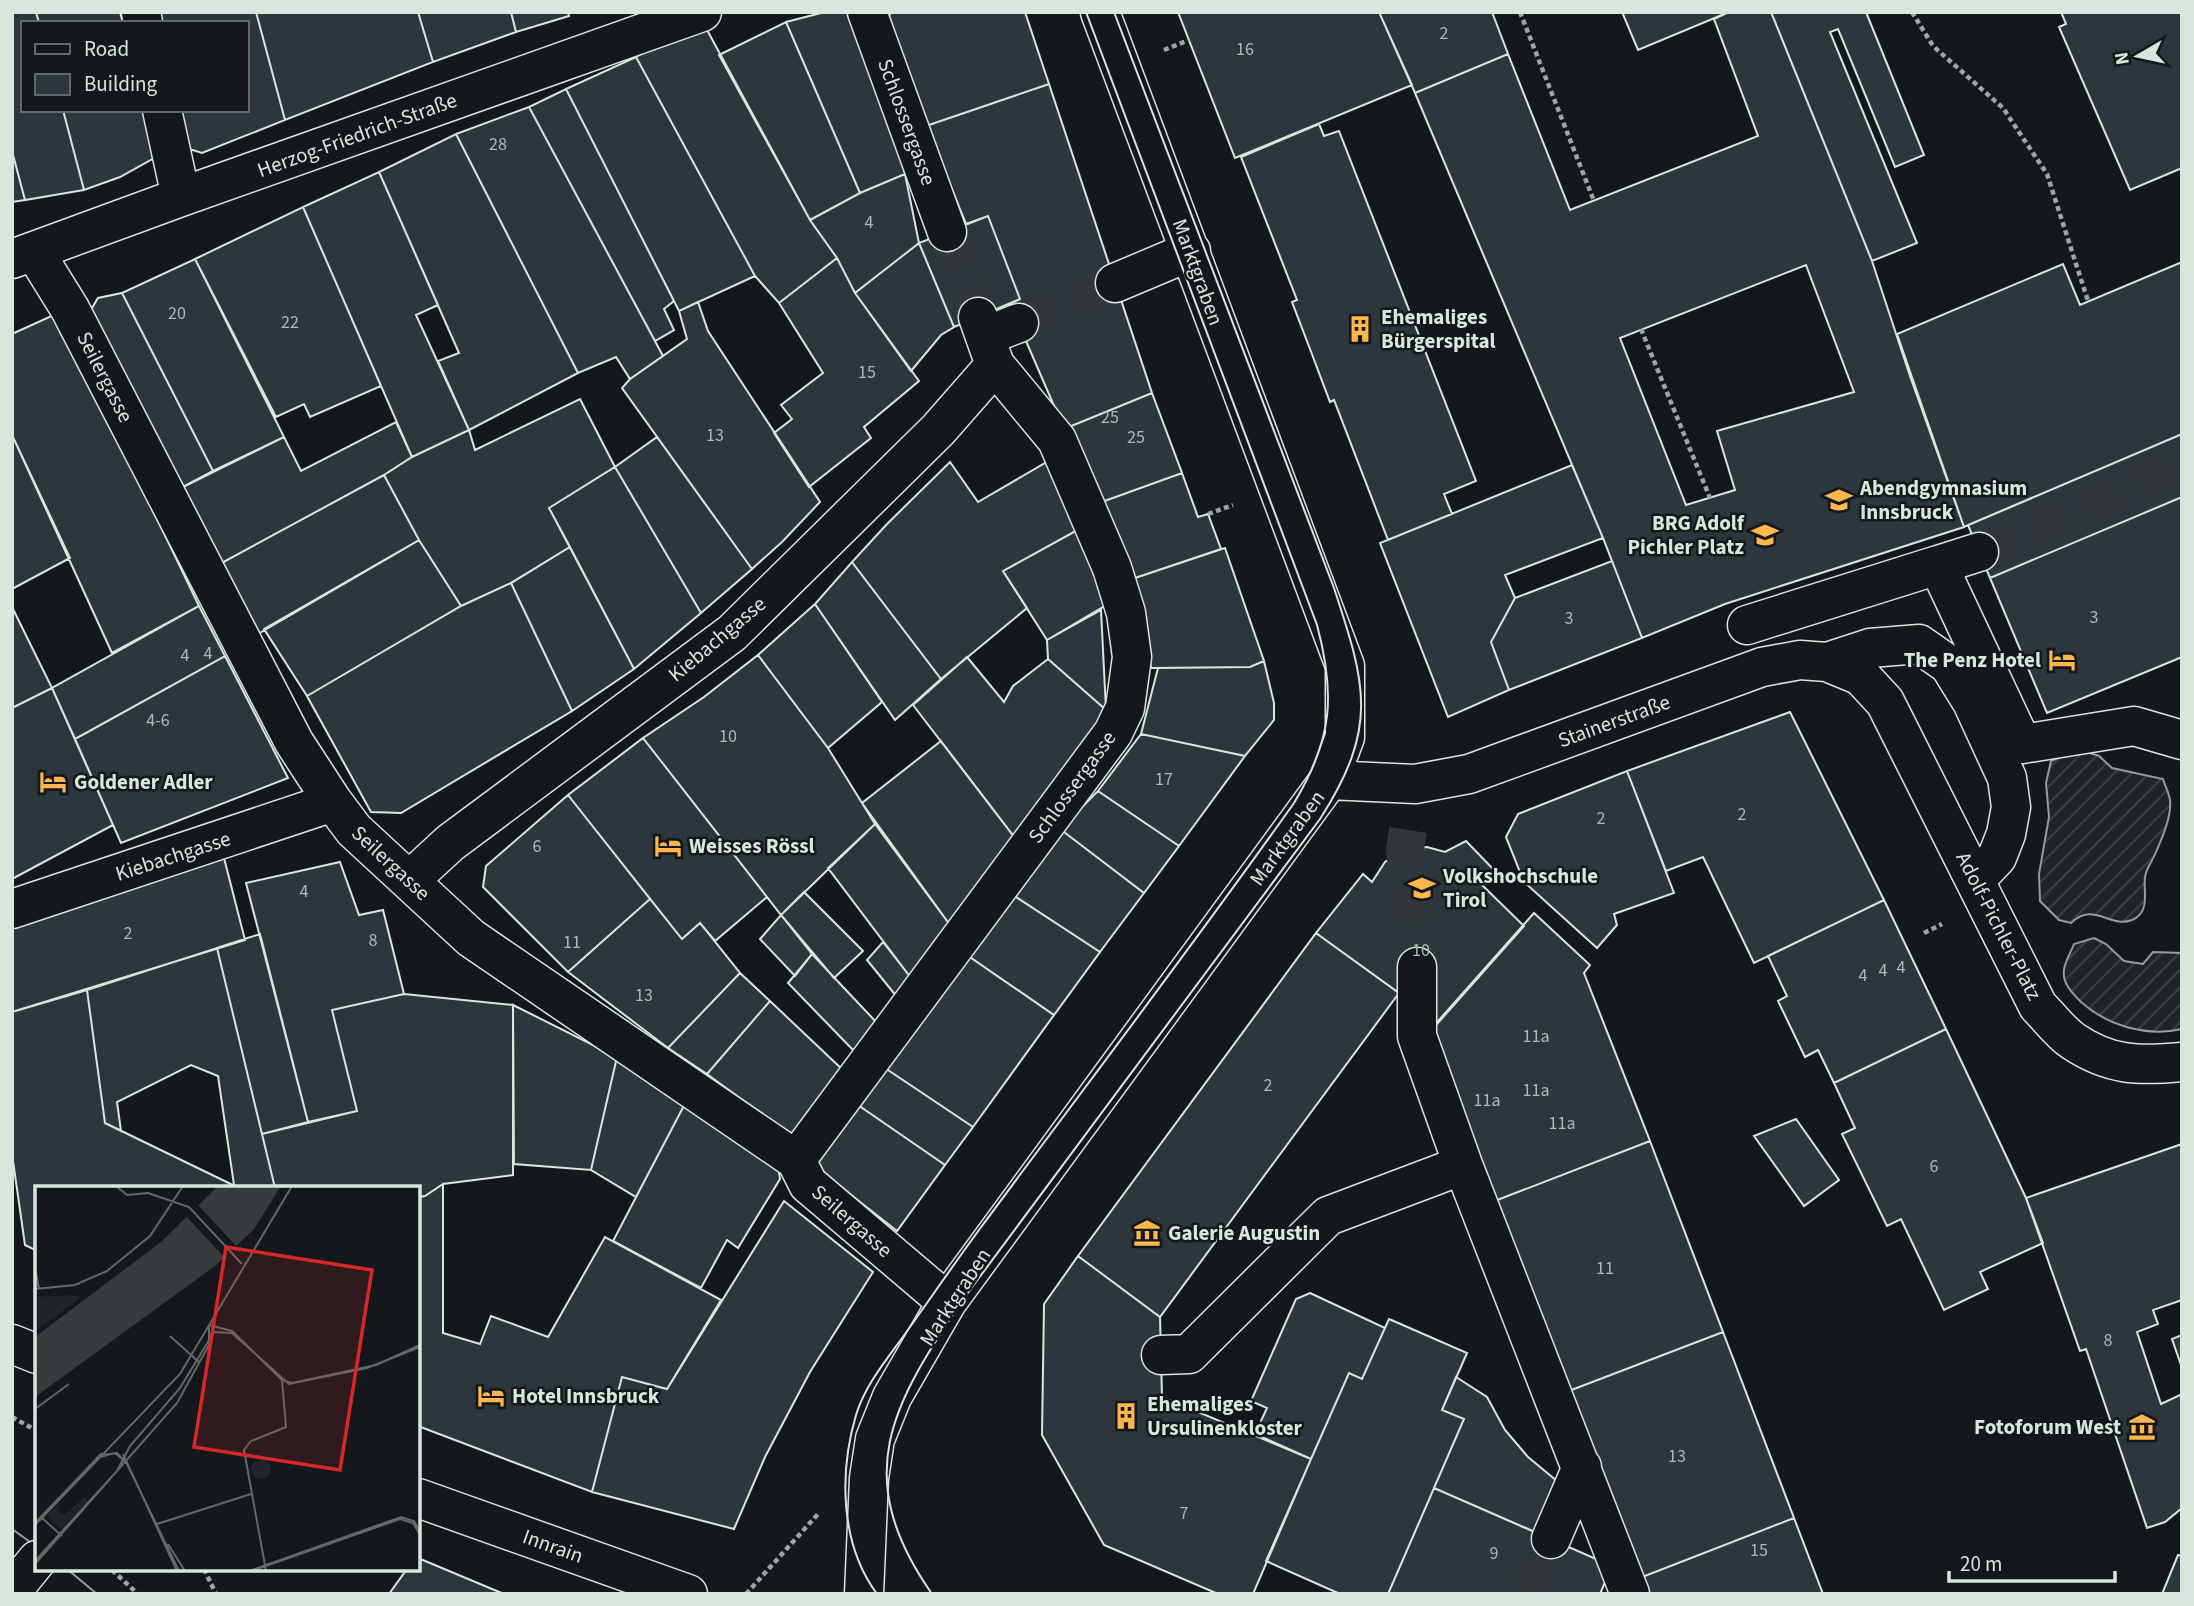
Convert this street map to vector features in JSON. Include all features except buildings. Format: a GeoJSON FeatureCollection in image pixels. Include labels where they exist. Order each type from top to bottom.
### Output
{"type":"FeatureCollection","features":[{"type":"Feature","properties":{"kind":"street","name":"Herzog-Friedrich-Straße"},"geometry":{"type":"LineString","coordinates":[[23,255],[702,12]]}},
{"type":"Feature","properties":{"kind":"street","name":"Schlossergasse"},"geometry":{"type":"LineString","coordinates":[[867,12],[947,232]]}},
{"type":"Feature","properties":{"kind":"street","name":"Marktgraben"},"geometry":{"type":"LineString","coordinates":[[863,1594],[869,1478],[875,1439],[892,1397],[947,1302],[1329,780],[1345,737],[1345,666],[1100,12]]}},
{"type":"Feature","properties":{"kind":"street"},"geometry":{"type":"LineString","coordinates":[[162,112],[181,197]]}},
{"type":"Feature","properties":{"kind":"street"},"geometry":{"type":"LineString","coordinates":[[1115,283],[1191,251]]}},
{"type":"Feature","properties":{"kind":"street","name":"Seilergasse"},"geometry":{"type":"LineString","coordinates":[[23,255],[70,309],[294,742],[354,830],[471,939],[796,1160],[808,1184],[947,1302]]}},
{"type":"Feature","properties":{"kind":"street","name":"Schlossergasse"},"geometry":{"type":"LineString","coordinates":[[796,1160],[1113,733],[1125,708],[1132,657],[1126,613],[1112,568],[1057,440],[994,335]]}},
{"type":"Feature","properties":{"kind":"street","name":"Kiebachgasse"},"geometry":{"type":"LineString","coordinates":[[410,880],[450,843],[732,633],[938,430],[994,335]]}},
{"type":"Feature","properties":{"kind":"street"},"geometry":{"type":"LineString","coordinates":[[1746,625],[1979,552]]}},
{"type":"Feature","properties":{"kind":"street"},"geometry":{"type":"LineString","coordinates":[[1938,565],[2022,744],[2134,726],[2182,740]]}},
{"type":"Feature","properties":{"kind":"street"},"geometry":{"type":"LineString","coordinates":[[1827,662],[1870,648],[1919,645],[1949,665],[1972,702],[2007,778],[2011,807],[2006,834],[1997,858],[1975,880]]}},
{"type":"Feature","properties":{"kind":"street","name":"Stainerstraße"},"geometry":{"type":"LineString","coordinates":[[1329,780],[1415,784],[1469,774],[1762,667],[1800,660],[1827,662],[1861,676],[1885,702]]}},
{"type":"Feature","properties":{"kind":"street","name":"Adolf-Pichler-Platz"},"geometry":{"type":"LineString","coordinates":[[1885,702],[2038,1006],[2071,1040],[2105,1058],[2145,1066],[2182,1062]]}},
{"type":"Feature","properties":{"kind":"street","name":"Kiebachgasse"},"geometry":{"type":"LineString","coordinates":[[12,909],[333,802]]}},
{"type":"Feature","properties":{"kind":"street"},"geometry":{"type":"LineString","coordinates":[[1417,967],[1417,1036],[1463,1166],[1630,1594]]}},
{"type":"Feature","properties":{"kind":"street"},"geometry":{"type":"LineString","coordinates":[[1161,1355],[1189,1354],[1328,1216],[1463,1166]]}},
{"type":"Feature","properties":{"kind":"street"},"geometry":{"type":"LineString","coordinates":[[12,1344],[35,1353]]}},
{"type":"Feature","properties":{"kind":"street"},"geometry":{"type":"LineString","coordinates":[[1551,1539],[1582,1467]]}},
{"type":"Feature","properties":{"kind":"street","name":"Innrain"},"geometry":{"type":"LineString","coordinates":[[420,1499],[688,1594]]}},
{"type":"Feature","properties":{"kind":"street"},"geometry":{"type":"LineString","coordinates":[[12,1591],[35,1562]]}},
{"type":"Feature","properties":{"kind":"path"},"geometry":{"type":"LineString","coordinates":[[1520,12],[1594,201]]}},
{"type":"Feature","properties":{"kind":"path"},"geometry":{"type":"LineString","coordinates":[[1912,12],[1933,46],[2003,108],[2046,174],[2088,301]]}},
{"type":"Feature","properties":{"kind":"path"},"geometry":{"type":"LineString","coordinates":[[1158,52],[1189,40]]}},
{"type":"Feature","properties":{"kind":"path"},"geometry":{"type":"LineString","coordinates":[[1641,329],[1710,498]]}},
{"type":"Feature","properties":{"kind":"path"},"geometry":{"type":"LineString","coordinates":[[1208,514],[1239,502]]}},
{"type":"Feature","properties":{"kind":"path"},"geometry":{"type":"LineString","coordinates":[[12,1417],[35,1430]]}},
{"type":"Feature","properties":{"kind":"path"},"geometry":{"type":"LineString","coordinates":[[746,1594],[820,1512]]}},
{"type":"Feature","properties":{"kind":"path"},"geometry":{"type":"LineString","coordinates":[[113,1571],[138,1594]]}},
{"type":"Feature","properties":{"kind":"path"},"geometry":{"type":"LineString","coordinates":[[205,1571],[216,1594]]}},
{"type":"Feature","properties":{"kind":"shaded area"},"geometry":{"type":"Polygon","coordinates":[[[2078,749],[2099,756],[2112,768],[2163,779],[2169,795],[2170,813],[2166,827],[2146,874],[2144,907],[2132,920],[2124,922],[2087,915],[2071,923],[2059,920],[2040,901],[2039,874],[2049,817],[2046,783],[2051,761],[2078,749]]]}},
{"type":"Feature","properties":{"kind":"shaded area"},"geometry":{"type":"Polygon","coordinates":[[[2094,938],[2106,944],[2124,961],[2143,964],[2153,952],[2182,953],[2182,1029],[2155,1032],[2129,1028],[2103,1017],[2078,999],[2066,983],[2065,967],[2074,944],[2094,938]]]}},
{"type":"Feature","properties":{"kind":"pier"},"geometry":{"type":"Polygon","coordinates":[[[12,1529],[35,1546],[35,1571],[69,1571],[97,1594],[12,1594],[12,1529]]]}},
{"type":"Feature","properties":{"kind":"tunnel"},"geometry":{"type":"LineString","coordinates":[[947,232],[978,317]]}},
{"type":"Feature","properties":{"kind":"tunnel"},"geometry":{"type":"LineString","coordinates":[[1019,323],[1115,283]]}},
{"type":"Feature","properties":{"kind":"tunnel"},"geometry":{"type":"LineString","coordinates":[[1979,552],[2182,465]]}},
{"type":"Feature","properties":{"kind":"tunnel"},"geometry":{"type":"LineString","coordinates":[[1408,830],[1405,849],[1417,967]]}},
{"type":"Feature","properties":{"kind":"tunnel"},"geometry":{"type":"LineString","coordinates":[[1526,1594],[1551,1539]]}},
{"type":"Feature","properties":{"kind":"tram line"},"geometry":{"type":"LineString","coordinates":[[877,1594],[856,1553],[846,1508],[847,1460],[856,1415],[865,1393],[970,1243],[1294,803],[1316,759],[1327,717],[1327,674],[1317,625],[1086,12]]}},
{"type":"Feature","properties":{"kind":"tram line"},"geometry":{"type":"LineString","coordinates":[[932,1594],[907,1552],[892,1513],[887,1476],[890,1442],[900,1407],[917,1373],[964,1298],[1320,819],[1352,758],[1359,731],[1359,679],[1354,652],[1334,588],[1114,12]]}},
{"type":"Feature","properties":{"kind":"place","name":"Ehemaliges Bürgerspital"},"geometry":{"type":"Point","coordinates":[1360,329]}},
{"type":"Feature","properties":{"kind":"place","name":"Abendgymnasium Innsbruck"},"geometry":{"type":"Point","coordinates":[1839,500]}},
{"type":"Feature","properties":{"kind":"place","name":"BRG Adolf Pichler Platz"},"geometry":{"type":"Point","coordinates":[1765,535]}},
{"type":"Feature","properties":{"kind":"place","name":"The Penz Hotel"},"geometry":{"type":"Point","coordinates":[2062,660]}},
{"type":"Feature","properties":{"kind":"place","name":"Goldener Adler"},"geometry":{"type":"Point","coordinates":[53,782]}},
{"type":"Feature","properties":{"kind":"place","name":"Weisses Rössl"},"geometry":{"type":"Point","coordinates":[668,846]}},
{"type":"Feature","properties":{"kind":"place","name":"Volkshochschule Tirol"},"geometry":{"type":"Point","coordinates":[1422,888]}},
{"type":"Feature","properties":{"kind":"place","name":"Galerie Augustin"},"geometry":{"type":"Point","coordinates":[1147,1233]}},
{"type":"Feature","properties":{"kind":"place","name":"Hotel Innsbruck"},"geometry":{"type":"Point","coordinates":[491,1396]}},
{"type":"Feature","properties":{"kind":"place","name":"Ehemaliges Ursulinenkloster"},"geometry":{"type":"Point","coordinates":[1126,1416]}},
{"type":"Feature","properties":{"kind":"place","name":"Fotoforum West"},"geometry":{"type":"Point","coordinates":[2142,1427]}}]}
